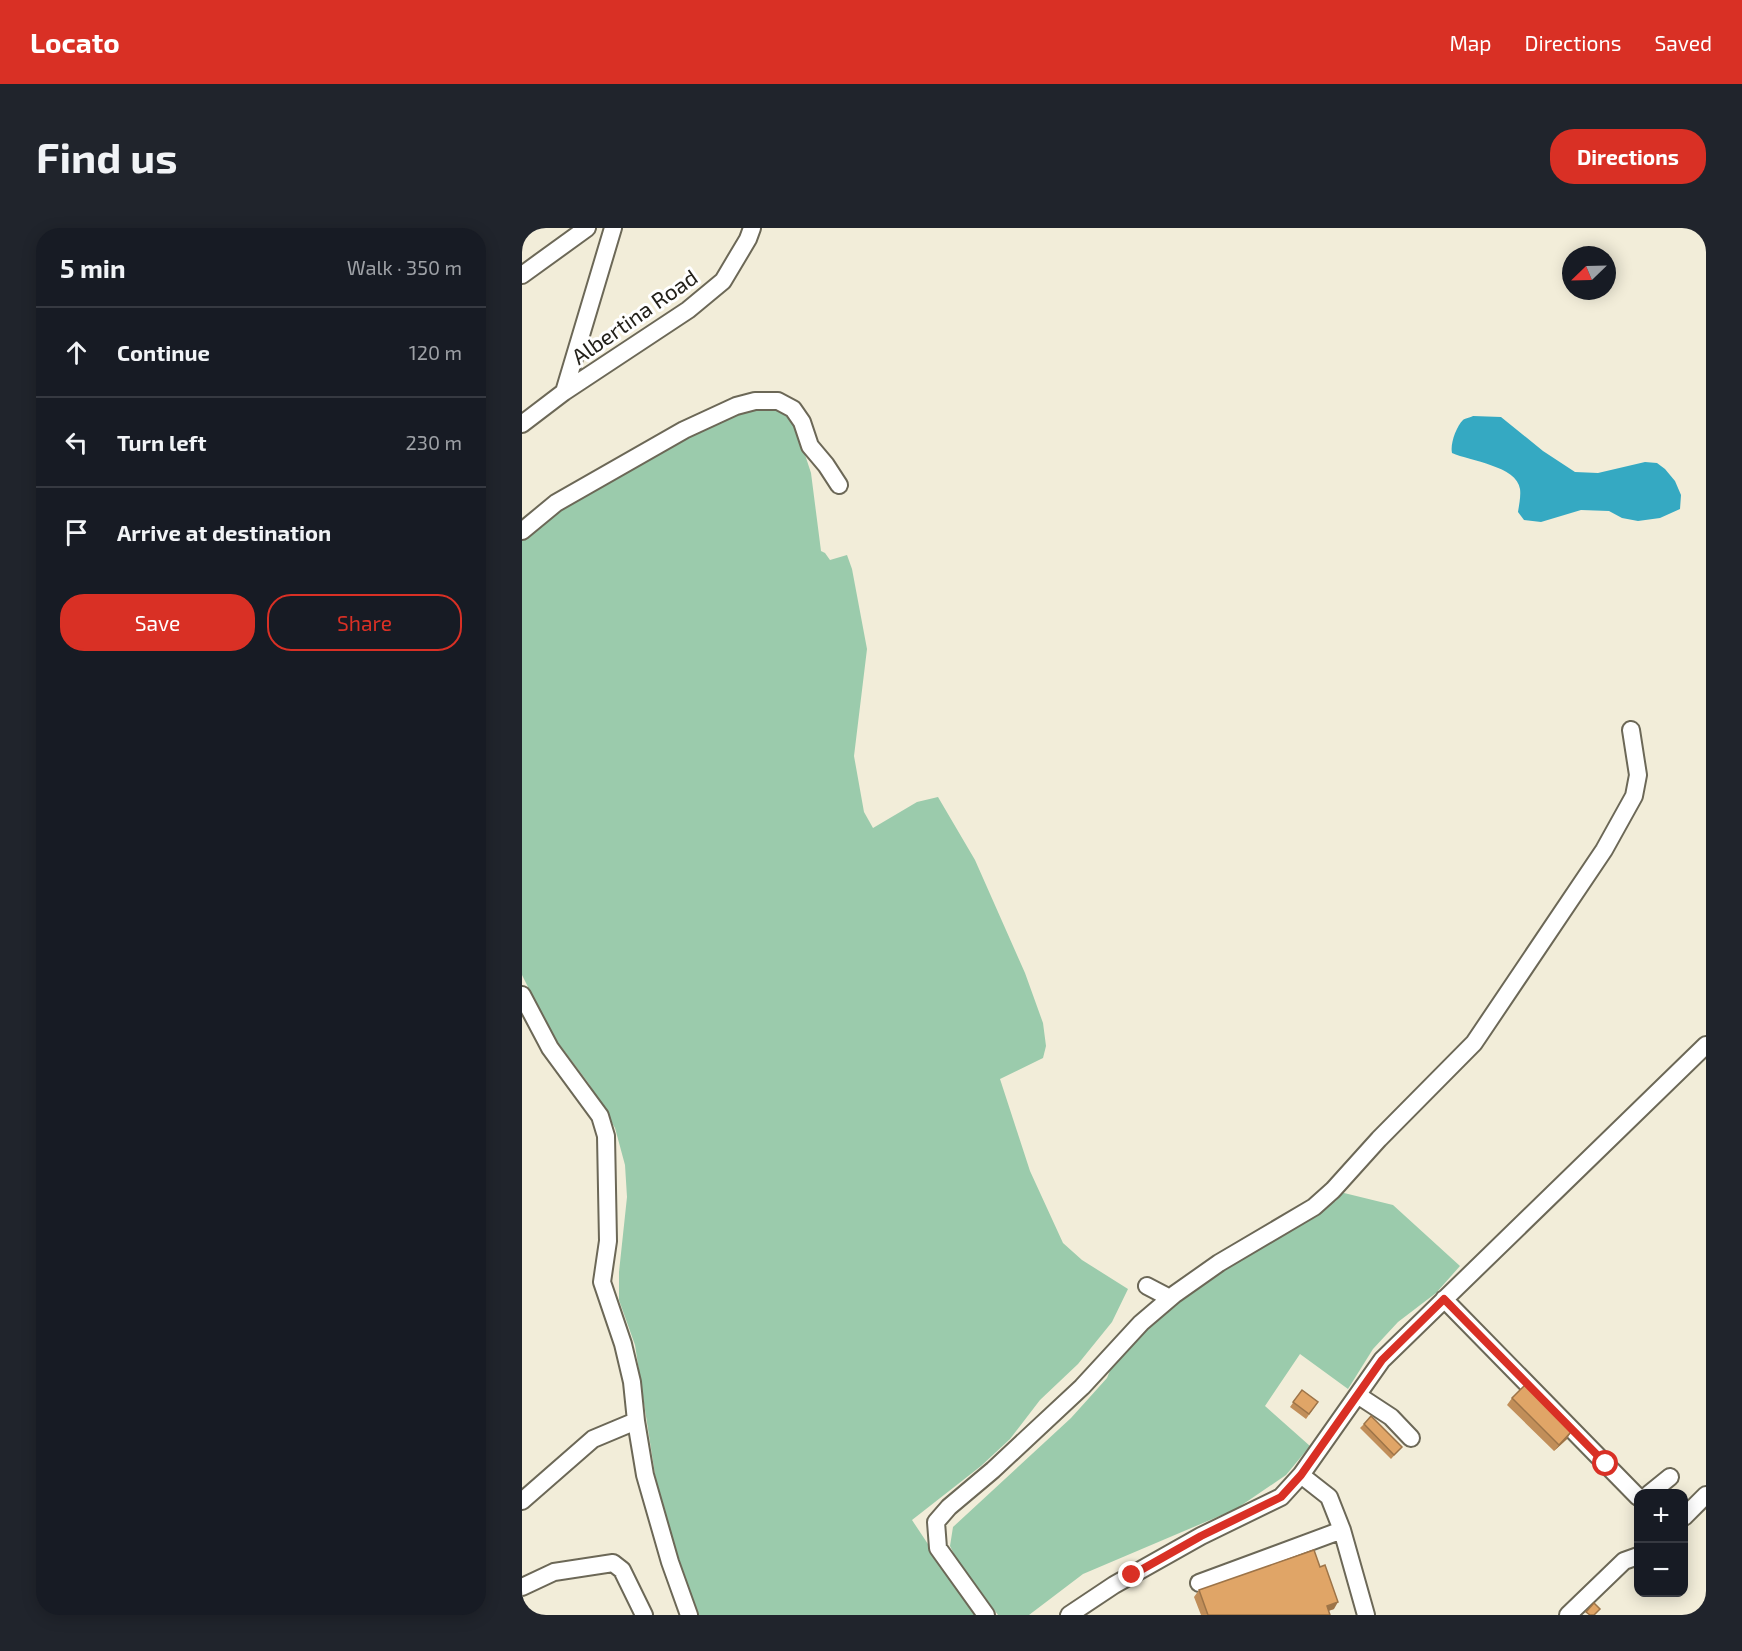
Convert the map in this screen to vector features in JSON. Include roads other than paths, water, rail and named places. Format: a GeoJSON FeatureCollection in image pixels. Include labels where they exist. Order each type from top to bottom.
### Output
{"type":"FeatureCollection","features":[{"type":"Feature","properties":{"kind":"street"},"geometry":{"type":"LineString","coordinates":[[522,275],[587,228]]}},
{"type":"Feature","properties":{"kind":"street"},"geometry":{"type":"LineString","coordinates":[[564,392],[613,228]]}},
{"type":"Feature","properties":{"kind":"street","name":"Albertina Road"},"geometry":{"type":"LineString","coordinates":[[522,424],[564,392],[688,310],[723,281],[752,228]]}},
{"type":"Feature","properties":{"kind":"street"},"geometry":{"type":"LineString","coordinates":[[522,531],[556,503],[684,430],[736,406],[755,401],[778,401],[793,409],[802,422],[810,446],[839,485]]}},
{"type":"Feature","properties":{"kind":"street"},"geometry":{"type":"LineString","coordinates":[[986,1615],[938,1548],[936,1522],[949,1507],[987,1476],[1082,1387],[1141,1323],[1170,1298],[1219,1263],[1314,1207],[1474,1043],[1604,850],[1634,796],[1638,775],[1631,730]]}},
{"type":"Feature","properties":{"kind":"street"},"geometry":{"type":"LineString","coordinates":[[522,995],[550,1048],[600,1116],[606,1136],[608,1241],[602,1282],[623,1344],[632,1382],[645,1475],[670,1562],[689,1615]]}},
{"type":"Feature","properties":{"kind":"street"},"geometry":{"type":"LineString","coordinates":[[1070,1615],[1114,1584],[1201,1536],[1281,1497],[1301,1475],[1359,1396],[1382,1360],[1706,1044]]}},
{"type":"Feature","properties":{"kind":"street"},"geometry":{"type":"LineString","coordinates":[[1147,1286],[1170,1298]]}},
{"type":"Feature","properties":{"kind":"street"},"geometry":{"type":"LineString","coordinates":[[1444,1299],[1634,1493]]}},
{"type":"Feature","properties":{"kind":"street"},"geometry":{"type":"LineString","coordinates":[[1359,1396],[1391,1417],[1411,1438]]}},
{"type":"Feature","properties":{"kind":"street"},"geometry":{"type":"LineString","coordinates":[[522,1501],[593,1440],[636,1421]]}},
{"type":"Feature","properties":{"kind":"street"},"geometry":{"type":"LineString","coordinates":[[1301,1475],[1329,1497],[1342,1530],[1366,1615]]}},
{"type":"Feature","properties":{"kind":"street"},"geometry":{"type":"LineString","coordinates":[[1655,1489],[1670,1477]]}},
{"type":"Feature","properties":{"kind":"street"},"geometry":{"type":"LineString","coordinates":[[1688,1512],[1706,1495]]}},
{"type":"Feature","properties":{"kind":"street"},"geometry":{"type":"LineString","coordinates":[[1199,1583],[1342,1530]]}},
{"type":"Feature","properties":{"kind":"street"},"geometry":{"type":"LineString","coordinates":[[1568,1615],[1624,1561],[1634,1557]]}},
{"type":"Feature","properties":{"kind":"street"},"geometry":{"type":"LineString","coordinates":[[522,1587],[554,1572],[613,1563],[622,1569],[644,1615]]}},
{"type":"Feature","properties":{"kind":"water"},"geometry":{"type":"Polygon","coordinates":[[[1473,416],[1501,417],[1543,451],[1575,472],[1598,473],[1645,462],[1657,463],[1675,481],[1681,495],[1680,509],[1660,518],[1638,521],[1622,518],[1609,511],[1581,510],[1541,522],[1524,520],[1518,512],[1520,489],[1517,481],[1511,475],[1492,465],[1452,453],[1453,440],[1458,427],[1463,420],[1473,416]]]}}]}
